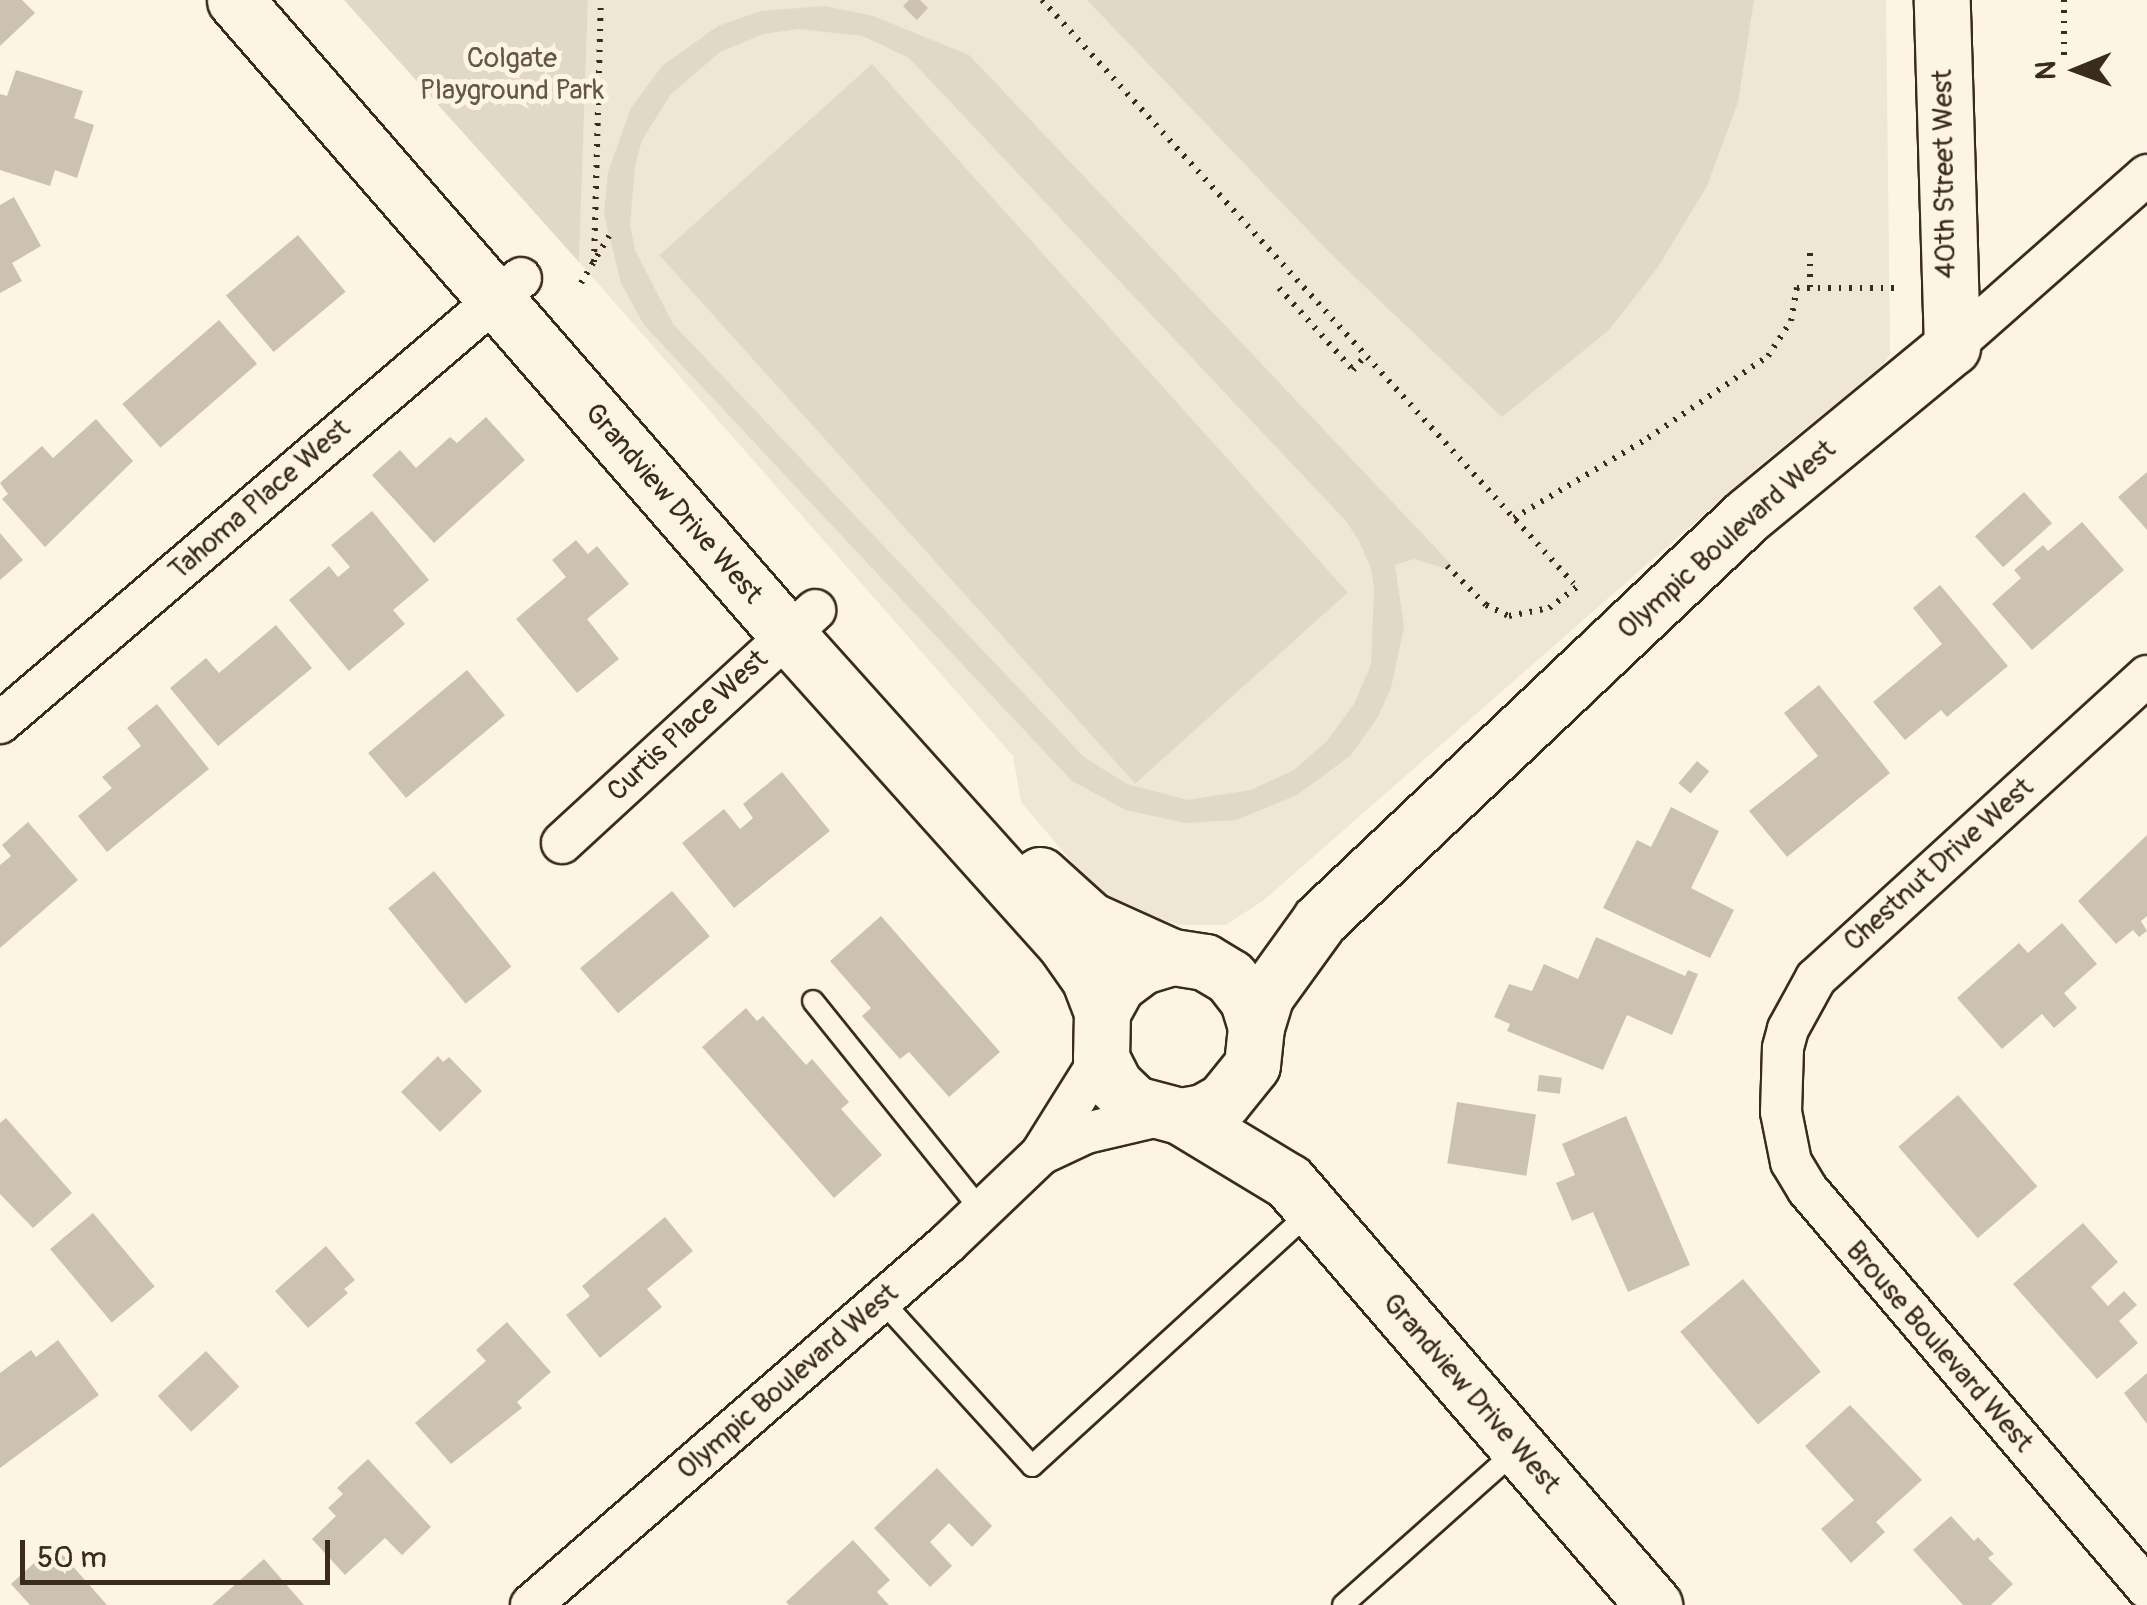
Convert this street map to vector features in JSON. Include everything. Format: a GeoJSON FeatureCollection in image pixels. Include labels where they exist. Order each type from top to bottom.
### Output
{"type":"FeatureCollection","features":[{"type":"Feature","properties":{"kind":"street","name":"Grandview Drive West"},"geometry":{"type":"LineString","coordinates":[[235,0],[508,288],[802,622],[1029,866],[1090,920],[1188,960]]}},
{"type":"Feature","properties":{"kind":"street","name":"Grandview Drive West"},"geometry":{"type":"LineString","coordinates":[[279,0],[508,288]]}},
{"type":"Feature","properties":{"kind":"street","name":"40th Street West"},"geometry":{"type":"LineString","coordinates":[[1942,0],[1952,347]]}},
{"type":"Feature","properties":{"kind":"street","name":"Olympic Boulevard West"},"geometry":{"type":"LineString","coordinates":[[1254,1046],[1266,996],[1320,920],[1748,515],[1952,347],[2147,175]]}},
{"type":"Feature","properties":{"kind":"street","name":"Tahoma Place West"},"geometry":{"type":"LineString","coordinates":[[0,724],[508,288]]}},
{"type":"Feature","properties":{"kind":"street","name":"Grandview Drive West"},"geometry":{"type":"LineString","coordinates":[[802,622],[1090,978],[1101,1035]]}},
{"type":"Feature","properties":{"kind":"street","name":"Curtis Place West"},"geometry":{"type":"LineString","coordinates":[[562,843],[802,622]]}},
{"type":"Feature","properties":{"kind":"street","name":"Chestnut Drive West"},"geometry":{"type":"LineString","coordinates":[[1782,1083],[1788,1029],[1816,978],[2147,676]]}},
{"type":"Feature","properties":{"kind":"street","name":"Olympic Boulevard West"},"geometry":{"type":"LineString","coordinates":[[1188,960],[1252,949],[1320,920]]}},
{"type":"Feature","properties":{"kind":"street"},"geometry":{"type":"LineString","coordinates":[[1188,960],[1230,977],[1248,1000],[1254,1046],[1240,1085],[1223,1102],[1203,1112],[1171,1115],[1135,1104],[1114,1084],[1101,1035],[1117,985],[1142,966],[1188,960]]}},
{"type":"Feature","properties":{"kind":"street","name":"Olympic Boulevard West"},"geometry":{"type":"LineString","coordinates":[[1042,1154],[1101,1035]]}},
{"type":"Feature","properties":{"kind":"street","name":"Grandview Drive West"},"geometry":{"type":"LineString","coordinates":[[1254,1046],[1301,1195]]}},
{"type":"Feature","properties":{"kind":"street","name":"Brouse Boulevard West"},"geometry":{"type":"LineString","coordinates":[[1782,1083],[1785,1141],[1808,1190],[2147,1588]]}},
{"type":"Feature","properties":{"kind":"street","name":"Grandview Drive West"},"geometry":{"type":"LineString","coordinates":[[1171,1115],[1301,1195],[1654,1605]]}},
{"type":"Feature","properties":{"kind":"street","name":"Olympic Boulevard West"},"geometry":{"type":"LineString","coordinates":[[532,1605],[882,1300],[1042,1154],[1086,1132],[1171,1115]]}},
{"type":"Feature","properties":{"kind":"lane"},"geometry":{"type":"LineString","coordinates":[[812,1001],[982,1211]]}},
{"type":"Feature","properties":{"kind":"lane"},"geometry":{"type":"LineString","coordinates":[[882,1300],[1032,1466],[1301,1195]]}},
{"type":"Feature","properties":{"kind":"lane"},"geometry":{"type":"LineString","coordinates":[[1342,1605],[1518,1449]]}},
{"type":"Feature","properties":{"kind":"path"},"geometry":{"type":"LineString","coordinates":[[594,262],[601,0]]}},
{"type":"Feature","properties":{"kind":"path"},"geometry":{"type":"LineString","coordinates":[[1042,0],[1575,585],[1549,608],[1508,616],[1486,606],[1447,566]]}},
{"type":"Feature","properties":{"kind":"path"},"geometry":{"type":"LineString","coordinates":[[2064,0],[2064,62]]}},
{"type":"Feature","properties":{"kind":"path"},"geometry":{"type":"LineString","coordinates":[[582,284],[609,236]]}},
{"type":"Feature","properties":{"kind":"path"},"geometry":{"type":"LineString","coordinates":[[1810,248],[1810,287]]}},
{"type":"Feature","properties":{"kind":"path"},"geometry":{"type":"LineString","coordinates":[[1514,518],[1734,384],[1777,346],[1791,322],[1794,291],[1810,287],[1897,288]]}},
{"type":"Feature","properties":{"kind":"path"},"geometry":{"type":"LineString","coordinates":[[1280,288],[1353,370],[1366,356]]}},
{"type":"Feature","properties":{"kind":"shaded area"},"geometry":{"type":"Polygon","coordinates":[[[588,0],[1886,0],[1890,354],[1884,364],[1759,466],[1264,900],[1226,925],[1181,925],[1132,912],[1089,882],[1021,802],[1013,756],[579,262],[588,0]]]}},
{"type":"Feature","properties":{"kind":"green space","name":"Colgate Playground Park"},"geometry":{"type":"Polygon","coordinates":[[[344,0],[588,0],[579,262],[344,0]]]}},
{"type":"Feature","properties":{"kind":"green space"},"geometry":{"type":"Polygon","coordinates":[[[1087,0],[1754,0],[1738,102],[1707,186],[1658,267],[1609,330],[1502,417],[1335,258],[1087,0]]]}},
{"type":"Feature","properties":{"kind":"green space"},"geometry":{"type":"Polygon","coordinates":[[[825,6],[873,16],[969,55],[1450,563],[1444,568],[1414,559],[1395,565],[1404,627],[1391,688],[1378,717],[1350,756],[1297,795],[1236,820],[1185,823],[1126,810],[1072,781],[644,325],[621,283],[604,214],[608,172],[631,108],[662,66],[718,26],[761,11],[825,6]],[[799,29],[763,34],[720,52],[671,94],[642,140],[635,166],[630,225],[635,250],[673,324],[1084,757],[1127,784],[1188,800],[1251,790],[1294,770],[1327,741],[1354,704],[1371,665],[1374,589],[1371,568],[1358,539],[1345,520],[909,58],[863,36],[799,29]]]}},
{"type":"Feature","properties":{"kind":"green space"},"geometry":{"type":"Polygon","coordinates":[[[872,64],[1348,592],[1135,784],[659,255],[872,64]]]}},
{"type":"Feature","properties":{"kind":"building"},"geometry":{"type":"Polygon","coordinates":[[[0,0],[22,0],[35,13],[0,46],[0,0]]]}},
{"type":"Feature","properties":{"kind":"building"},"geometry":{"type":"Polygon","coordinates":[[[909,0],[920,0],[928,8],[917,20],[903,6],[909,0]]]}},
{"type":"Feature","properties":{"kind":"building"},"geometry":{"type":"Polygon","coordinates":[[[16,70],[83,91],[74,118],[94,125],[77,178],[55,170],[50,186],[0,170],[0,94],[7,96],[16,70]]]}},
{"type":"Feature","properties":{"kind":"building"},"geometry":{"type":"Polygon","coordinates":[[[14,197],[41,246],[12,263],[22,281],[0,293],[0,205],[14,197]]]}},
{"type":"Feature","properties":{"kind":"building"},"geometry":{"type":"Polygon","coordinates":[[[298,235],[346,292],[274,352],[226,295],[298,235]]]}},
{"type":"Feature","properties":{"kind":"building"},"geometry":{"type":"Polygon","coordinates":[[[219,320],[257,364],[160,448],[122,404],[219,320]]]}},
{"type":"Feature","properties":{"kind":"building"},"geometry":{"type":"Polygon","coordinates":[[[486,417],[525,460],[434,543],[372,475],[400,450],[416,468],[450,437],[457,443],[486,417]]]}},
{"type":"Feature","properties":{"kind":"building"},"geometry":{"type":"Polygon","coordinates":[[[96,419],[133,461],[45,547],[2,499],[8,494],[0,483],[42,446],[53,458],[96,419]]]}},
{"type":"Feature","properties":{"kind":"building"},"geometry":{"type":"Polygon","coordinates":[[[2147,472],[2147,530],[2118,497],[2147,472]]]}},
{"type":"Feature","properties":{"kind":"building"},"geometry":{"type":"Polygon","coordinates":[[[2024,492],[2052,523],[2003,567],[1975,536],[2024,492]]]}},
{"type":"Feature","properties":{"kind":"building"},"geometry":{"type":"Polygon","coordinates":[[[372,511],[429,580],[393,610],[405,624],[349,671],[289,600],[329,566],[338,577],[350,567],[331,545],[372,511]]]}},
{"type":"Feature","properties":{"kind":"building"},"geometry":{"type":"Polygon","coordinates":[[[2082,522],[2124,570],[2032,650],[1992,604],[2021,578],[2014,570],[2043,545],[2048,551],[2082,522]]]}},
{"type":"Feature","properties":{"kind":"building"},"geometry":{"type":"Polygon","coordinates":[[[0,533],[23,560],[0,580],[0,533]]]}},
{"type":"Feature","properties":{"kind":"building"},"geometry":{"type":"Polygon","coordinates":[[[576,540],[588,554],[597,546],[629,584],[587,619],[619,659],[577,693],[516,619],[566,577],[552,560],[576,540]]]}},
{"type":"Feature","properties":{"kind":"building"},"geometry":{"type":"Polygon","coordinates":[[[1940,585],[2008,666],[1947,717],[1941,710],[1905,740],[1873,702],[1942,644],[1913,608],[1940,585]]]}},
{"type":"Feature","properties":{"kind":"building"},"geometry":{"type":"Polygon","coordinates":[[[276,625],[312,668],[218,746],[170,688],[206,658],[219,673],[276,625]]]}},
{"type":"Feature","properties":{"kind":"building"},"geometry":{"type":"Polygon","coordinates":[[[467,670],[505,715],[406,798],[368,753],[467,670]]]}},
{"type":"Feature","properties":{"kind":"building"},"geometry":{"type":"Polygon","coordinates":[[[1819,685],[1890,773],[1787,857],[1749,811],[1818,756],[1784,713],[1819,685]]]}},
{"type":"Feature","properties":{"kind":"building"},"geometry":{"type":"Polygon","coordinates":[[[157,704],[209,769],[107,852],[78,816],[112,788],[102,777],[141,746],[127,728],[157,704]]]}},
{"type":"Feature","properties":{"kind":"building"},"geometry":{"type":"Polygon","coordinates":[[[1697,761],[1709,771],[1691,793],[1678,783],[1697,761]]]}},
{"type":"Feature","properties":{"kind":"building"},"geometry":{"type":"Polygon","coordinates":[[[782,772],[830,831],[734,908],[682,843],[724,809],[740,829],[753,818],[743,804],[782,772]]]}},
{"type":"Feature","properties":{"kind":"building"},"geometry":{"type":"Polygon","coordinates":[[[1671,807],[1719,831],[1691,888],[1734,910],[1710,958],[1603,908],[1637,840],[1651,847],[1671,807]]]}},
{"type":"Feature","properties":{"kind":"building"},"geometry":{"type":"Polygon","coordinates":[[[28,822],[78,880],[0,948],[0,865],[11,856],[2,845],[28,822]]]}},
{"type":"Feature","properties":{"kind":"building"},"geometry":{"type":"Polygon","coordinates":[[[2147,835],[2147,916],[2141,921],[2147,931],[2139,937],[2133,930],[2116,944],[2078,901],[2147,835]]]}},
{"type":"Feature","properties":{"kind":"building"},"geometry":{"type":"Polygon","coordinates":[[[434,871],[511,967],[466,1004],[388,908],[434,871]]]}},
{"type":"Feature","properties":{"kind":"building"},"geometry":{"type":"Polygon","coordinates":[[[672,891],[710,936],[618,1013],[580,968],[672,891]]]}},
{"type":"Feature","properties":{"kind":"building"},"geometry":{"type":"Polygon","coordinates":[[[881,916],[1000,1052],[949,1097],[909,1052],[900,1059],[862,1016],[871,1008],[830,961],[881,916]]]}},
{"type":"Feature","properties":{"kind":"building"},"geometry":{"type":"Polygon","coordinates":[[[2062,923],[2097,964],[2064,993],[2077,1008],[2054,1028],[2042,1014],[2002,1049],[1957,998],[2019,943],[2028,953],[2062,923]]]}},
{"type":"Feature","properties":{"kind":"building"},"geometry":{"type":"Polygon","coordinates":[[[1596,937],[1685,976],[1688,970],[1698,974],[1672,1035],[1627,1015],[1603,1070],[1507,1031],[1510,1024],[1494,1017],[1509,984],[1532,991],[1544,964],[1578,979],[1596,937]]]}},
{"type":"Feature","properties":{"kind":"building"},"geometry":{"type":"Polygon","coordinates":[[[746,1008],[757,1021],[763,1016],[806,1065],[812,1059],[849,1102],[841,1109],[882,1155],[834,1198],[702,1047],[746,1008]]]}},
{"type":"Feature","properties":{"kind":"building"},"geometry":{"type":"Polygon","coordinates":[[[438,1056],[443,1062],[449,1057],[482,1091],[440,1132],[401,1092],[438,1056]]]}},
{"type":"Feature","properties":{"kind":"building"},"geometry":{"type":"Polygon","coordinates":[[[1539,1075],[1562,1078],[1560,1094],[1537,1091],[1539,1075]]]}},
{"type":"Feature","properties":{"kind":"building"},"geometry":{"type":"Polygon","coordinates":[[[1958,1095],[2037,1186],[1978,1238],[1898,1147],[1958,1095]]]}},
{"type":"Feature","properties":{"kind":"building"},"geometry":{"type":"Polygon","coordinates":[[[1457,1102],[1536,1115],[1526,1176],[1447,1163],[1457,1102]]]}},
{"type":"Feature","properties":{"kind":"building"},"geometry":{"type":"Polygon","coordinates":[[[1626,1116],[1690,1265],[1628,1292],[1593,1212],[1572,1221],[1556,1183],[1575,1175],[1562,1144],[1626,1116]]]}},
{"type":"Feature","properties":{"kind":"building"},"geometry":{"type":"Polygon","coordinates":[[[6,1118],[72,1193],[33,1228],[0,1194],[0,1123],[6,1118]]]}},
{"type":"Feature","properties":{"kind":"building"},"geometry":{"type":"Polygon","coordinates":[[[93,1213],[155,1287],[112,1323],[50,1249],[93,1213]]]}},
{"type":"Feature","properties":{"kind":"building"},"geometry":{"type":"Polygon","coordinates":[[[665,1217],[693,1251],[647,1289],[662,1307],[600,1358],[566,1315],[590,1296],[582,1286],[665,1217]]]}},
{"type":"Feature","properties":{"kind":"building"},"geometry":{"type":"Polygon","coordinates":[[[2083,1223],[2118,1262],[2091,1287],[2108,1306],[2124,1291],[2137,1305],[2119,1321],[2138,1343],[2097,1379],[2013,1284],[2083,1223]]]}},
{"type":"Feature","properties":{"kind":"building"},"geometry":{"type":"Polygon","coordinates":[[[326,1246],[355,1280],[344,1289],[348,1293],[308,1328],[275,1291],[326,1246]]]}},
{"type":"Feature","properties":{"kind":"building"},"geometry":{"type":"Polygon","coordinates":[[[1743,1279],[1821,1372],[1758,1424],[1680,1332],[1743,1279]]]}},
{"type":"Feature","properties":{"kind":"building"},"geometry":{"type":"Polygon","coordinates":[[[507,1322],[551,1372],[517,1402],[522,1408],[451,1464],[415,1423],[486,1361],[476,1350],[507,1322]]]}},
{"type":"Feature","properties":{"kind":"building"},"geometry":{"type":"Polygon","coordinates":[[[58,1340],[99,1395],[0,1468],[0,1373],[31,1350],[36,1357],[58,1340]]]}},
{"type":"Feature","properties":{"kind":"building"},"geometry":{"type":"Polygon","coordinates":[[[206,1351],[239,1387],[191,1432],[158,1396],[206,1351]]]}},
{"type":"Feature","properties":{"kind":"building"},"geometry":{"type":"Polygon","coordinates":[[[2147,1373],[2147,1424],[2124,1393],[2147,1373]]]}},
{"type":"Feature","properties":{"kind":"building"},"geometry":{"type":"Polygon","coordinates":[[[1850,1405],[1922,1480],[1876,1522],[1885,1532],[1851,1563],[1821,1529],[1854,1500],[1805,1446],[1850,1405]]]}},
{"type":"Feature","properties":{"kind":"building"},"geometry":{"type":"Polygon","coordinates":[[[368,1459],[431,1527],[402,1555],[385,1538],[345,1575],[312,1539],[336,1516],[328,1508],[343,1494],[337,1488],[368,1459]]]}},
{"type":"Feature","properties":{"kind":"building"},"geometry":{"type":"Polygon","coordinates":[[[937,1468],[992,1526],[972,1547],[949,1523],[930,1542],[952,1566],[930,1587],[874,1528],[937,1468]]]}},
{"type":"Feature","properties":{"kind":"building"},"geometry":{"type":"Polygon","coordinates":[[[1951,1516],[1974,1541],[1978,1537],[1994,1554],[1988,1558],[2013,1584],[1991,1605],[1963,1605],[1913,1550],[1951,1516]]]}},
{"type":"Feature","properties":{"kind":"building"},"geometry":{"type":"Polygon","coordinates":[[[853,1540],[890,1580],[877,1592],[889,1605],[786,1602],[853,1540]]]}},
{"type":"Feature","properties":{"kind":"building"},"geometry":{"type":"Polygon","coordinates":[[[54,1545],[107,1605],[30,1605],[11,1584],[54,1545]]]}},
{"type":"Feature","properties":{"kind":"building"},"geometry":{"type":"Polygon","coordinates":[[[264,1559],[304,1605],[212,1605],[264,1559]]]}}]}
